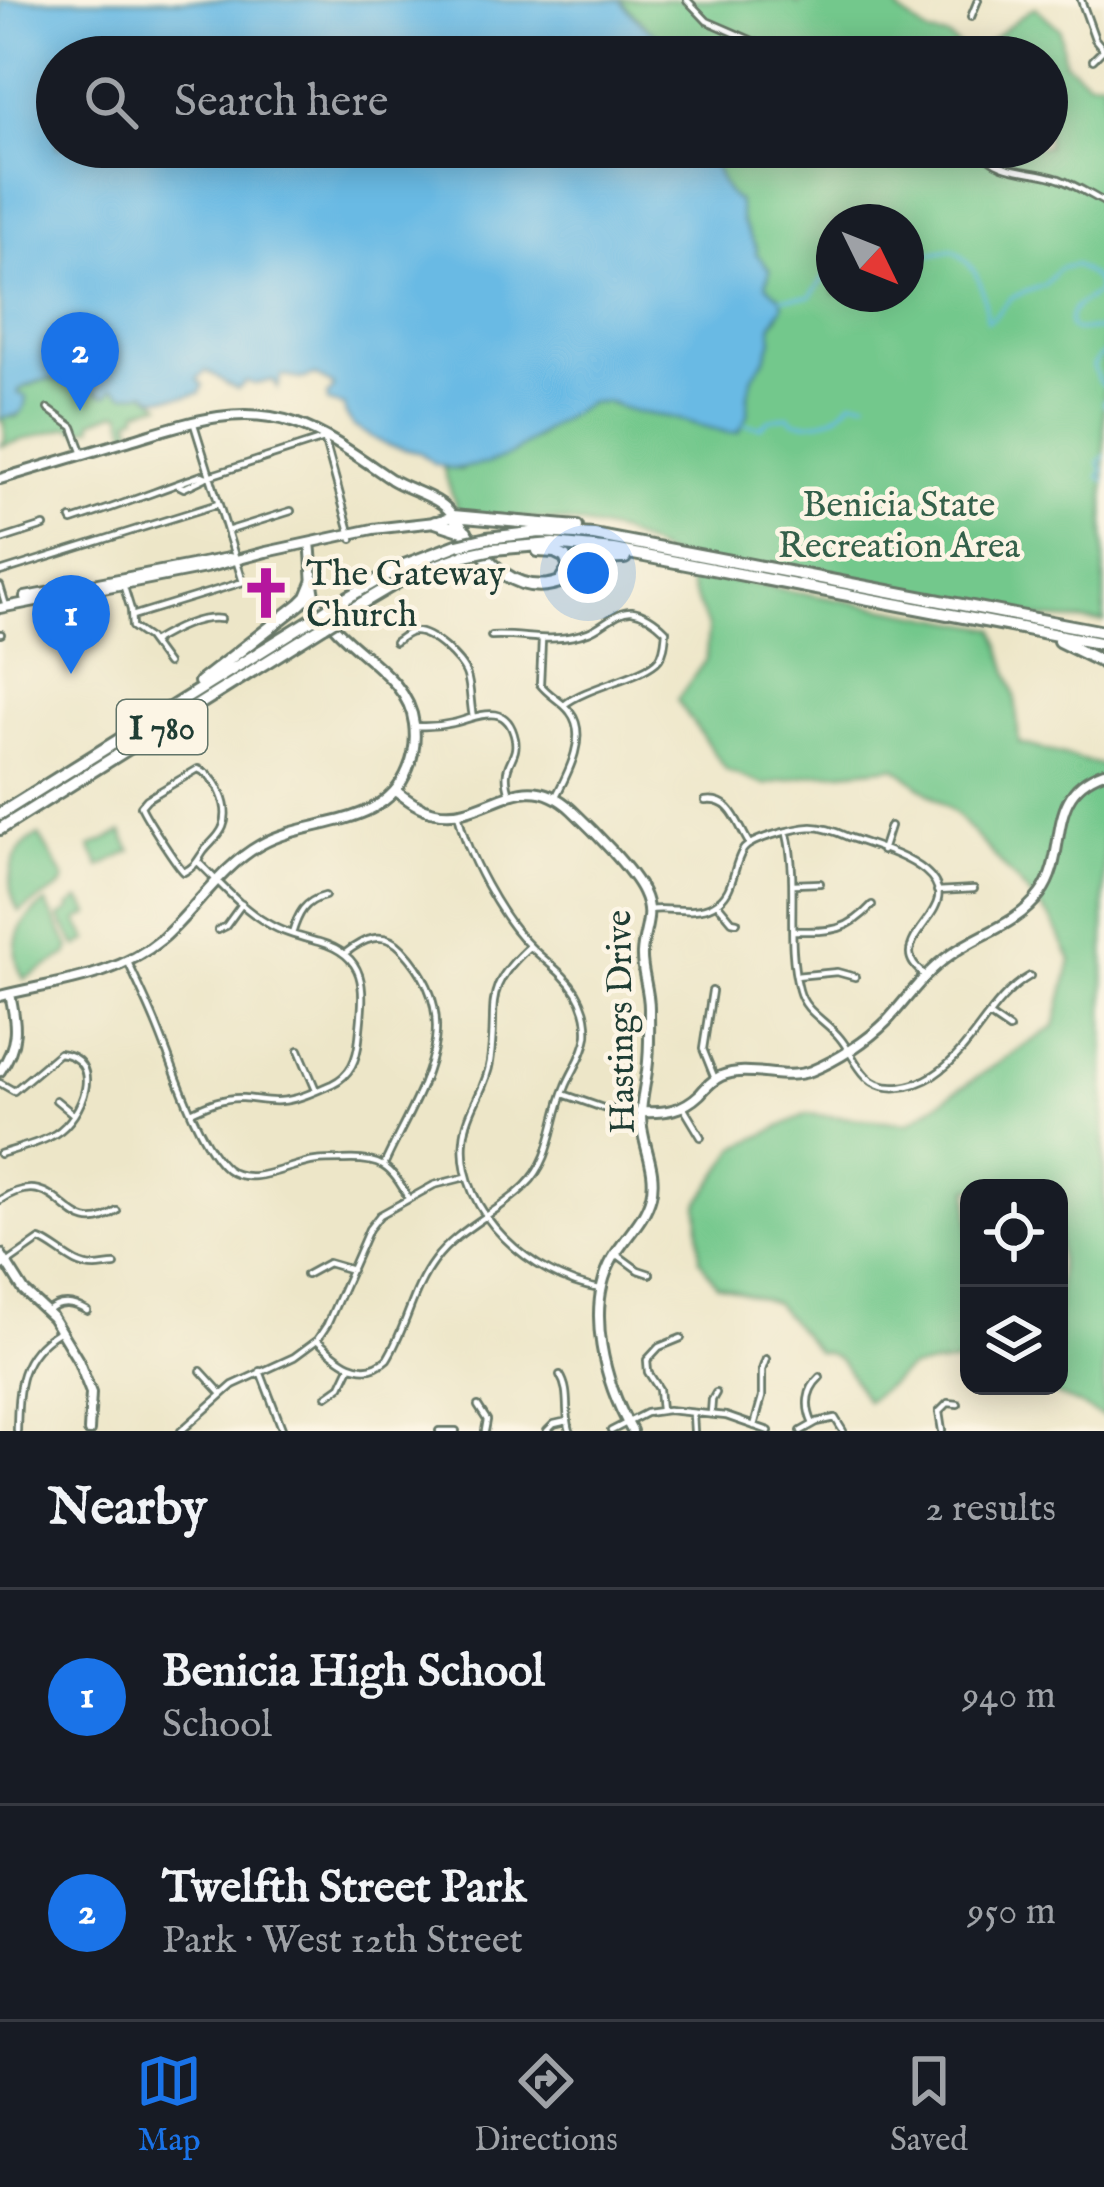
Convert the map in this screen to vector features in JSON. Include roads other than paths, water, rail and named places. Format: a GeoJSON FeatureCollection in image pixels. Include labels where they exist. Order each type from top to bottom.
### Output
{"type":"FeatureCollection","features":[{"type":"Feature","properties":{"kind":"highway"},"geometry":{"type":"LineString","coordinates":[[453,516],[490,563],[512,580],[530,585],[557,582],[606,558],[694,566]]}},
{"type":"Feature","properties":{"kind":"highway"},"geometry":{"type":"LineString","coordinates":[[453,516],[579,527],[638,543]]}},
{"type":"Feature","properties":{"kind":"highway"},"geometry":{"type":"LineString","coordinates":[[435,522],[466,532]]}},
{"type":"Feature","properties":{"kind":"highway","name":"I 780"},"geometry":{"type":"LineString","coordinates":[[0,829],[336,611],[461,550],[522,533],[566,532],[638,543],[1104,630]]}},
{"type":"Feature","properties":{"kind":"highway"},"geometry":{"type":"LineString","coordinates":[[490,544],[561,554],[569,567],[557,582]]}},
{"type":"Feature","properties":{"kind":"highway","name":"I 780"},"geometry":{"type":"LineString","coordinates":[[490,544],[570,544],[613,550],[1104,644]]}},
{"type":"Feature","properties":{"kind":"highway"},"geometry":{"type":"LineString","coordinates":[[130,734],[299,604],[314,580]]}},
{"type":"Feature","properties":{"kind":"highway"},"geometry":{"type":"LineString","coordinates":[[299,604],[318,602]]}},
{"type":"Feature","properties":{"kind":"highway","name":"I 780"},"geometry":{"type":"LineString","coordinates":[[0,814],[320,621]]}},
{"type":"Feature","properties":{"kind":"highway"},"geometry":{"type":"LineString","coordinates":[[1004,625],[1070,645],[1104,663]]}},
{"type":"Feature","properties":{"kind":"street"},"geometry":{"type":"LineString","coordinates":[[686,0],[707,21],[742,36]]}},
{"type":"Feature","properties":{"kind":"street"},"geometry":{"type":"LineString","coordinates":[[971,17],[978,0]]}},
{"type":"Feature","properties":{"kind":"street"},"geometry":{"type":"LineString","coordinates":[[1082,0],[1103,50],[1093,60]]}},
{"type":"Feature","properties":{"kind":"street"},"geometry":{"type":"LineString","coordinates":[[1002,168],[1064,181],[1104,202]]}},
{"type":"Feature","properties":{"kind":"street"},"geometry":{"type":"LineString","coordinates":[[48,409],[73,427],[83,454]]}},
{"type":"Feature","properties":{"kind":"street"},"geometry":{"type":"LineString","coordinates":[[0,479],[193,421],[233,415],[273,417],[307,428],[436,501],[453,516],[3,604],[0,586]]}},
{"type":"Feature","properties":{"kind":"street"},"geometry":{"type":"LineString","coordinates":[[132,616],[243,582],[193,421]]}},
{"type":"Feature","properties":{"kind":"street"},"geometry":{"type":"LineString","coordinates":[[71,519],[178,485],[184,488],[326,440]]}},
{"type":"Feature","properties":{"kind":"street"},"geometry":{"type":"LineString","coordinates":[[326,440],[352,536]]}},
{"type":"Feature","properties":{"kind":"street"},"geometry":{"type":"LineString","coordinates":[[435,522],[442,514],[436,501]]}},
{"type":"Feature","properties":{"kind":"street"},"geometry":{"type":"LineString","coordinates":[[0,572],[218,504]]}},
{"type":"Feature","properties":{"kind":"street"},"geometry":{"type":"LineString","coordinates":[[227,531],[291,511]]}},
{"type":"Feature","properties":{"kind":"street"},"geometry":{"type":"LineString","coordinates":[[0,540],[44,526]]}},
{"type":"Feature","properties":{"kind":"street"},"geometry":{"type":"LineString","coordinates":[[0,1071],[16,1042],[16,1021],[5,997],[129,964],[244,861],[265,847],[364,818],[384,807],[415,765],[414,705],[398,679],[350,643],[318,602],[311,545]]}},
{"type":"Feature","properties":{"kind":"street"},"geometry":{"type":"LineString","coordinates":[[122,582],[131,627],[152,642],[167,664]]}},
{"type":"Feature","properties":{"kind":"street"},"geometry":{"type":"LineString","coordinates":[[491,635],[542,640],[592,631],[624,611],[648,616],[665,631],[662,653],[650,667],[564,705]]}},
{"type":"Feature","properties":{"kind":"street"},"geometry":{"type":"LineString","coordinates":[[152,642],[196,622],[221,619]]}},
{"type":"Feature","properties":{"kind":"street"},"geometry":{"type":"LineString","coordinates":[[395,642],[418,632],[458,659],[468,676],[473,717]]}},
{"type":"Feature","properties":{"kind":"street"},"geometry":{"type":"LineString","coordinates":[[398,792],[434,812],[458,812],[531,791],[555,798],[573,760],[578,725],[574,715],[541,684],[542,640]]}},
{"type":"Feature","properties":{"kind":"street"},"geometry":{"type":"LineString","coordinates":[[417,726],[498,715],[513,732],[514,752],[505,775],[510,794]]}},
{"type":"Feature","properties":{"kind":"street"},"geometry":{"type":"LineString","coordinates":[[201,769],[214,781],[225,815],[222,829],[198,862],[188,871],[180,869],[141,808],[147,799],[201,769]]}},
{"type":"Feature","properties":{"kind":"street"},"geometry":{"type":"LineString","coordinates":[[563,1094],[603,1108],[667,1112],[683,1107],[715,1079],[743,1071],[802,1074],[823,1066],[885,1022],[954,951],[1004,926],[1029,907],[1050,877],[1063,810],[1071,795],[1104,772]]}},
{"type":"Feature","properties":{"kind":"street","name":"Hastings Drive"},"geometry":{"type":"LineString","coordinates":[[555,798],[572,809],[636,881],[649,910],[642,954],[649,1013],[641,1112],[653,1189],[649,1205],[615,1253],[602,1289],[601,1350],[611,1388],[630,1426]]}},
{"type":"Feature","properties":{"kind":"street"},"geometry":{"type":"LineString","coordinates":[[705,802],[726,805],[749,843]]}},
{"type":"Feature","properties":{"kind":"street"},"geometry":{"type":"LineString","coordinates":[[317,1340],[350,1367],[381,1366],[434,1260],[522,1189],[539,1169],[563,1094],[586,1043],[587,1019],[578,995],[530,946],[475,864],[458,812]]}},
{"type":"Feature","properties":{"kind":"street"},"geometry":{"type":"LineString","coordinates":[[882,850],[890,826]]}},
{"type":"Feature","properties":{"kind":"street"},"geometry":{"type":"LineString","coordinates":[[649,910],[695,910],[717,903],[731,886],[749,843],[820,828],[882,850],[924,870],[933,880],[937,891],[932,915],[910,950],[912,962],[925,976]]}},
{"type":"Feature","properties":{"kind":"street"},"geometry":{"type":"LineString","coordinates":[[787,833],[794,884],[796,976],[804,1003],[838,1036],[872,1082],[892,1088],[934,1075],[1009,990],[1030,976]]}},
{"type":"Feature","properties":{"kind":"street"},"geometry":{"type":"LineString","coordinates":[[191,1112],[222,1100],[284,1101],[344,1076],[358,1052],[362,987],[355,965],[344,953],[266,923],[198,862]]}},
{"type":"Feature","properties":{"kind":"street"},"geometry":{"type":"LineString","coordinates":[[794,884],[820,883]]}},
{"type":"Feature","properties":{"kind":"street"},"geometry":{"type":"LineString","coordinates":[[937,891],[974,889]]}},
{"type":"Feature","properties":{"kind":"street"},"geometry":{"type":"LineString","coordinates":[[292,934],[302,909],[326,896]]}},
{"type":"Feature","properties":{"kind":"street"},"geometry":{"type":"LineString","coordinates":[[717,903],[737,922]]}},
{"type":"Feature","properties":{"kind":"street"},"geometry":{"type":"LineString","coordinates":[[218,930],[242,904]]}},
{"type":"Feature","properties":{"kind":"street"},"geometry":{"type":"LineString","coordinates":[[794,931],[842,928],[872,905]]}},
{"type":"Feature","properties":{"kind":"street"},"geometry":{"type":"LineString","coordinates":[[344,953],[370,938],[395,942],[422,975],[437,1011],[436,1048],[384,1165]]}},
{"type":"Feature","properties":{"kind":"street"},"geometry":{"type":"LineString","coordinates":[[530,946],[508,967],[496,989],[490,1062],[465,1129],[466,1177],[505,1238],[543,1268],[572,1283],[602,1289]]}},
{"type":"Feature","properties":{"kind":"street"},"geometry":{"type":"LineString","coordinates":[[129,964],[191,1112],[221,1163],[240,1175],[254,1176],[316,1161],[369,1160],[384,1165],[398,1178],[408,1198]]}},
{"type":"Feature","properties":{"kind":"street"},"geometry":{"type":"LineString","coordinates":[[796,976],[837,972],[855,976]]}},
{"type":"Feature","properties":{"kind":"street"},"geometry":{"type":"LineString","coordinates":[[712,991],[703,1042],[715,1079]]}},
{"type":"Feature","properties":{"kind":"street"},"geometry":{"type":"LineString","coordinates":[[990,1016],[1009,1029]]}},
{"type":"Feature","properties":{"kind":"street"},"geometry":{"type":"LineString","coordinates":[[299,1050],[316,1090]]}},
{"type":"Feature","properties":{"kind":"street"},"geometry":{"type":"LineString","coordinates":[[0,1083],[14,1091],[56,1054],[72,1054],[84,1066],[88,1082],[66,1126],[50,1137],[0,1154]]}},
{"type":"Feature","properties":{"kind":"street"},"geometry":{"type":"LineString","coordinates":[[56,1100],[73,1114]]}},
{"type":"Feature","properties":{"kind":"street"},"geometry":{"type":"LineString","coordinates":[[683,1107],[701,1137]]}},
{"type":"Feature","properties":{"kind":"street"},"geometry":{"type":"LineString","coordinates":[[182,1431],[191,1428],[233,1385],[295,1357],[317,1340],[374,1220],[434,1185],[466,1177]]}},
{"type":"Feature","properties":{"kind":"street"},"geometry":{"type":"LineString","coordinates":[[0,1200],[30,1188],[46,1192],[81,1220],[97,1221],[116,1211]]}},
{"type":"Feature","properties":{"kind":"street"},"geometry":{"type":"LineString","coordinates":[[3,1266],[44,1240],[77,1263],[91,1267],[115,1264]]}},
{"type":"Feature","properties":{"kind":"street"},"geometry":{"type":"LineString","coordinates":[[0,1253],[3,1266],[47,1312],[85,1373],[91,1393],[89,1431]]}},
{"type":"Feature","properties":{"kind":"street"},"geometry":{"type":"LineString","coordinates":[[615,1253],[650,1274]]}},
{"type":"Feature","properties":{"kind":"street"},"geometry":{"type":"LineString","coordinates":[[306,1275],[328,1264],[352,1270]]}},
{"type":"Feature","properties":{"kind":"street"},"geometry":{"type":"LineString","coordinates":[[47,1312],[66,1304],[87,1311]]}},
{"type":"Feature","properties":{"kind":"street"},"geometry":{"type":"LineString","coordinates":[[17,1431],[26,1363],[41,1342],[60,1330]]}},
{"type":"Feature","properties":{"kind":"street"},"geometry":{"type":"LineString","coordinates":[[661,1410],[659,1389],[648,1372],[647,1360],[659,1347],[681,1338]]}},
{"type":"Feature","properties":{"kind":"street"},"geometry":{"type":"LineString","coordinates":[[754,1426],[766,1359]]}},
{"type":"Feature","properties":{"kind":"street"},"geometry":{"type":"LineString","coordinates":[[327,1396],[341,1386],[350,1367]]}},
{"type":"Feature","properties":{"kind":"street"},"geometry":{"type":"LineString","coordinates":[[201,1370],[222,1394]]}},
{"type":"Feature","properties":{"kind":"street"},"geometry":{"type":"LineString","coordinates":[[260,1371],[283,1431]]}},
{"type":"Feature","properties":{"kind":"street"},"geometry":{"type":"LineString","coordinates":[[560,1375],[566,1386],[570,1431]]}},
{"type":"Feature","properties":{"kind":"street"},"geometry":{"type":"LineString","coordinates":[[813,1424],[808,1415],[809,1392],[820,1378]]}},
{"type":"Feature","properties":{"kind":"street"},"geometry":{"type":"LineString","coordinates":[[711,1414],[716,1393]]}},
{"type":"Feature","properties":{"kind":"street"},"geometry":{"type":"LineString","coordinates":[[942,1431],[939,1412],[948,1403],[958,1404]]}},
{"type":"Feature","properties":{"kind":"street"},"geometry":{"type":"LineString","coordinates":[[478,1406],[487,1420],[484,1431]]}},
{"type":"Feature","properties":{"kind":"street"},"geometry":{"type":"LineString","coordinates":[[611,1431],[661,1410],[711,1414],[769,1431]]}},
{"type":"Feature","properties":{"kind":"street"},"geometry":{"type":"LineString","coordinates":[[693,1414],[694,1431]]}},
{"type":"Feature","properties":{"kind":"street"},"geometry":{"type":"LineString","coordinates":[[801,1431],[835,1418],[843,1431]]}},
{"type":"Feature","properties":{"kind":"street"},"geometry":{"type":"LineString","coordinates":[[547,1431],[567,1421]]}},
{"type":"Feature","properties":{"kind":"street"},"geometry":{"type":"LineString","coordinates":[[439,1431],[456,1431]]}},
{"type":"Feature","properties":{"kind":"water"},"geometry":{"type":"Polygon","coordinates":[[[0,0],[620,0],[657,36],[36,36],[36,168],[717,168],[727,192],[738,201],[756,253],[770,270],[766,285],[783,305],[771,326],[773,338],[766,357],[753,376],[748,415],[739,432],[634,412],[608,402],[589,403],[511,455],[453,469],[434,464],[421,453],[386,445],[353,426],[344,406],[328,402],[333,385],[315,375],[282,376],[278,388],[273,380],[246,382],[238,389],[206,371],[197,379],[203,385],[200,393],[155,398],[145,392],[125,395],[113,388],[101,395],[95,391],[97,384],[44,380],[20,389],[18,393],[26,397],[22,411],[0,417],[0,0]]]}},
{"type":"Feature","properties":{"kind":"waterway"},"geometry":{"type":"LineString","coordinates":[[924,255],[953,250],[970,265],[979,281],[987,321],[1012,297],[1044,285],[1060,268],[1075,265],[1094,280],[1098,292],[1074,309],[1070,327],[1104,329]]}},
{"type":"Feature","properties":{"kind":"waterway"},"geometry":{"type":"LineString","coordinates":[[781,298],[810,297],[816,289]]}},
{"type":"Feature","properties":{"kind":"waterway"},"geometry":{"type":"LineString","coordinates":[[1104,354],[1093,366],[1104,386]]}},
{"type":"Feature","properties":{"kind":"waterway"},"geometry":{"type":"LineString","coordinates":[[744,424],[760,427],[789,416],[793,421],[818,422],[833,417],[852,400],[866,401]]}},
{"type":"Feature","properties":{"kind":"waterway"},"geometry":{"type":"LineString","coordinates":[[1104,400],[1104,405]]}},
{"type":"Feature","properties":{"kind":"waterway"},"geometry":{"type":"LineString","coordinates":[[1104,456],[1099,463],[1103,470],[1099,477],[1104,480]]}},
{"type":"Feature","properties":{"kind":"place","name":"Twelfth Street Park"},"geometry":{"type":"Point","coordinates":[80,411]}},
{"type":"Feature","properties":{"kind":"place","name":"The Gateway Church"},"geometry":{"type":"Point","coordinates":[266,593]}},
{"type":"Feature","properties":{"kind":"place","name":"Benicia High School"},"geometry":{"type":"Point","coordinates":[71,674]}},
{"type":"Feature","properties":{"kind":"park label","name":"Benicia State Recreation Area"},"geometry":{"type":"Point","coordinates":[899,524]}}]}
